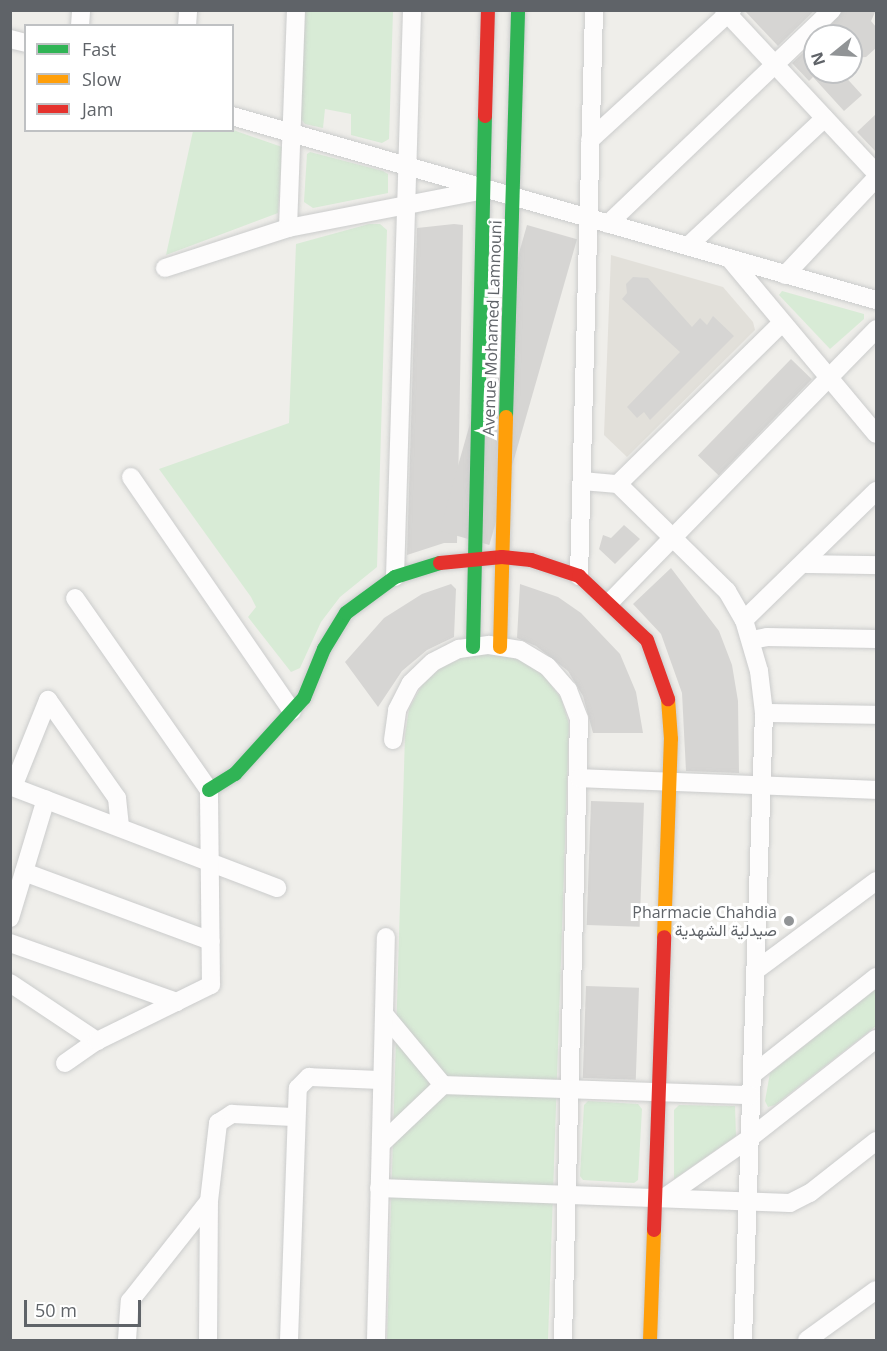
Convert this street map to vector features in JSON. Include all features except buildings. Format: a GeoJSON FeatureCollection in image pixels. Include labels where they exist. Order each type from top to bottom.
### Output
{"type":"FeatureCollection","features":[{"type":"Feature","properties":{"kind":"street"},"geometry":{"type":"LineString","coordinates":[[288,228],[296,10]]}},
{"type":"Feature","properties":{"kind":"street"},"geometry":{"type":"LineString","coordinates":[[395,577],[412,10]]}},
{"type":"Feature","properties":{"kind":"street","name":"Avenue Mohamed Lamnouni"},"geometry":{"type":"LineString","coordinates":[[474,646],[488,10]]}},
{"type":"Feature","properties":{"kind":"street","name":"Avenue Mohamed Lamnouni"},"geometry":{"type":"LineString","coordinates":[[500,647],[518,10]]}},
{"type":"Feature","properties":{"kind":"street"},"geometry":{"type":"LineString","coordinates":[[579,576],[594,10]]}},
{"type":"Feature","properties":{"kind":"street"},"geometry":{"type":"LineString","coordinates":[[608,224],[832,10]]}},
{"type":"Feature","properties":{"kind":"street"},"geometry":{"type":"LineString","coordinates":[[590,140],[728,12],[876,173]]}},
{"type":"Feature","properties":{"kind":"street"},"geometry":{"type":"LineString","coordinates":[[234,117],[407,163],[512,199],[588,218],[876,300]]}},
{"type":"Feature","properties":{"kind":"street"},"geometry":{"type":"LineString","coordinates":[[688,246],[825,118]]}},
{"type":"Feature","properties":{"kind":"street"},"geometry":{"type":"LineString","coordinates":[[785,275],[876,178]]}},
{"type":"Feature","properties":{"kind":"street"},"geometry":{"type":"LineString","coordinates":[[165,268],[288,228],[484,190]]}},
{"type":"Feature","properties":{"kind":"street"},"geometry":{"type":"LineString","coordinates":[[729,258],[876,434]]}},
{"type":"Feature","properties":{"kind":"street"},"geometry":{"type":"LineString","coordinates":[[618,484],[782,323]]}},
{"type":"Feature","properties":{"kind":"street"},"geometry":{"type":"LineString","coordinates":[[611,601],[876,329]]}},
{"type":"Feature","properties":{"kind":"street"},"geometry":{"type":"LineString","coordinates":[[131,477],[292,711]]}},
{"type":"Feature","properties":{"kind":"street"},"geometry":{"type":"LineString","coordinates":[[582,481],[618,484],[727,591],[744,620],[752,640],[764,713],[743,1341]]}},
{"type":"Feature","properties":{"kind":"street"},"geometry":{"type":"LineString","coordinates":[[744,620],[876,491]]}},
{"type":"Feature","properties":{"kind":"street"},"geometry":{"type":"LineString","coordinates":[[209,790],[235,774],[292,711],[313,683],[324,649],[346,613],[395,577],[442,562],[502,557],[531,560],[579,576],[611,601],[648,640],[660,666],[668,698],[669,781],[658,1092],[659,1198],[650,1341]]}},
{"type":"Feature","properties":{"kind":"street"},"geometry":{"type":"LineString","coordinates":[[803,564],[876,565]]}},
{"type":"Feature","properties":{"kind":"street"},"geometry":{"type":"LineString","coordinates":[[65,1063],[97,1041],[211,985],[209,790],[75,598]]}},
{"type":"Feature","properties":{"kind":"street"},"geometry":{"type":"LineString","coordinates":[[752,640],[767,637],[876,639]]}},
{"type":"Feature","properties":{"kind":"street"},"geometry":{"type":"LineString","coordinates":[[393,740],[397,710],[411,683],[432,662],[474,646],[520,650],[547,666],[568,690],[579,719],[563,1341]]}},
{"type":"Feature","properties":{"kind":"street"},"geometry":{"type":"LineString","coordinates":[[120,827],[117,798],[48,700],[12,787],[277,888]]}},
{"type":"Feature","properties":{"kind":"street"},"geometry":{"type":"LineString","coordinates":[[764,713],[876,715]]}},
{"type":"Feature","properties":{"kind":"street"},"geometry":{"type":"LineString","coordinates":[[579,778],[876,790]]}},
{"type":"Feature","properties":{"kind":"street"},"geometry":{"type":"LineString","coordinates":[[10,918],[46,800]]}},
{"type":"Feature","properties":{"kind":"street"},"geometry":{"type":"LineString","coordinates":[[24,872],[211,941]]}},
{"type":"Feature","properties":{"kind":"street"},"geometry":{"type":"LineString","coordinates":[[755,971],[876,881]]}},
{"type":"Feature","properties":{"kind":"street"},"geometry":{"type":"LineString","coordinates":[[376,1341],[386,937]]}},
{"type":"Feature","properties":{"kind":"street"},"geometry":{"type":"LineString","coordinates":[[10,943],[177,1002]]}},
{"type":"Feature","properties":{"kind":"street"},"geometry":{"type":"LineString","coordinates":[[752,1074],[876,977]]}},
{"type":"Feature","properties":{"kind":"street"},"geometry":{"type":"LineString","coordinates":[[10,983],[97,1041]]}},
{"type":"Feature","properties":{"kind":"street"},"geometry":{"type":"LineString","coordinates":[[384,1014],[443,1085]]}},
{"type":"Feature","properties":{"kind":"street"},"geometry":{"type":"LineString","coordinates":[[659,1198],[750,1138],[876,1039]]}},
{"type":"Feature","properties":{"kind":"street"},"geometry":{"type":"LineString","coordinates":[[289,1341],[294,1117],[298,1088],[304,1079],[382,1080]]}},
{"type":"Feature","properties":{"kind":"street"},"geometry":{"type":"LineString","coordinates":[[381,1144],[443,1085],[751,1095]]}},
{"type":"Feature","properties":{"kind":"street"},"geometry":{"type":"LineString","coordinates":[[208,1341],[209,1201],[221,1119],[232,1114],[294,1117]]}},
{"type":"Feature","properties":{"kind":"street"},"geometry":{"type":"LineString","coordinates":[[380,1188],[790,1203],[801,1199],[876,1141]]}},
{"type":"Feature","properties":{"kind":"street"},"geometry":{"type":"LineString","coordinates":[[127,1341],[130,1301],[209,1201]]}},
{"type":"Feature","properties":{"kind":"street"},"geometry":{"type":"LineString","coordinates":[[807,1341],[876,1290]]}},
{"type":"Feature","properties":{"kind":"shaded area"},"geometry":{"type":"Polygon","coordinates":[[[611,255],[723,287],[753,322],[755,330],[627,457],[604,435],[611,255]]]}},
{"type":"Feature","properties":{"kind":"green space"},"geometry":{"type":"Polygon","coordinates":[[[305,11],[393,11],[389,139],[382,143],[351,135],[351,114],[325,109],[323,128],[305,124],[301,119],[305,11]]]}},
{"type":"Feature","properties":{"kind":"green space"},"geometry":{"type":"Polygon","coordinates":[[[234,130],[282,147],[278,213],[166,255],[193,132],[234,130]]]}},
{"type":"Feature","properties":{"kind":"green space"},"geometry":{"type":"Polygon","coordinates":[[[310,152],[383,171],[388,174],[388,193],[313,208],[304,202],[307,154],[310,152]]]}},
{"type":"Feature","properties":{"kind":"green space"},"geometry":{"type":"Polygon","coordinates":[[[369,224],[380,224],[387,230],[377,567],[340,597],[321,622],[300,668],[291,672],[248,617],[256,607],[251,597],[159,469],[289,423],[296,244],[369,224]]]}},
{"type":"Feature","properties":{"kind":"green space"},"geometry":{"type":"Polygon","coordinates":[[[782,291],[864,314],[864,319],[830,349],[779,295],[782,291]]]}},
{"type":"Feature","properties":{"kind":"green space"},"geometry":{"type":"Polygon","coordinates":[[[493,654],[520,660],[544,676],[561,698],[569,724],[548,1340],[387,1340],[405,735],[409,709],[422,685],[442,667],[467,656],[493,654]]]}},
{"type":"Feature","properties":{"kind":"green space"},"geometry":{"type":"Polygon","coordinates":[[[876,989],[876,1026],[775,1105],[768,1107],[765,1101],[770,1073],[876,989]]]}},
{"type":"Feature","properties":{"kind":"green space"},"geometry":{"type":"Polygon","coordinates":[[[588,1101],[638,1104],[642,1109],[638,1180],[634,1183],[583,1180],[580,1176],[584,1105],[588,1101]]]}},
{"type":"Feature","properties":{"kind":"green space"},"geometry":{"type":"Polygon","coordinates":[[[679,1105],[735,1106],[736,1136],[674,1179],[674,1110],[679,1105]]]}},
{"type":"Feature","properties":{"kind":"traffic: fast"},"geometry":{"type":"LineString","coordinates":[[506,417],[518,10]]}},
{"type":"Feature","properties":{"kind":"traffic: fast"},"geometry":{"type":"LineString","coordinates":[[473,647],[485,116]]}},
{"type":"Feature","properties":{"kind":"traffic: fast"},"geometry":{"type":"LineString","coordinates":[[209,790],[235,774],[304,698],[324,649],[346,613],[395,577],[440,563]]}},
{"type":"Feature","properties":{"kind":"traffic: slow"},"geometry":{"type":"LineString","coordinates":[[500,647],[506,417]]}},
{"type":"Feature","properties":{"kind":"traffic: slow"},"geometry":{"type":"LineString","coordinates":[[664,937],[671,739],[668,699]]}},
{"type":"Feature","properties":{"kind":"traffic: slow"},"geometry":{"type":"LineString","coordinates":[[650,1340],[654,1230]]}},
{"type":"Feature","properties":{"kind":"traffic: jam"},"geometry":{"type":"LineString","coordinates":[[485,116],[488,10]]}},
{"type":"Feature","properties":{"kind":"traffic: jam"},"geometry":{"type":"LineString","coordinates":[[440,563],[502,557],[531,560],[579,576],[647,640],[668,699]]}},
{"type":"Feature","properties":{"kind":"traffic: jam"},"geometry":{"type":"LineString","coordinates":[[654,1230],[664,937]]}},
{"type":"Feature","properties":{"kind":"place","name":"Pharmacie Chahdia صيدلية الشهدية"},"geometry":{"type":"Point","coordinates":[789,921]}}]}
